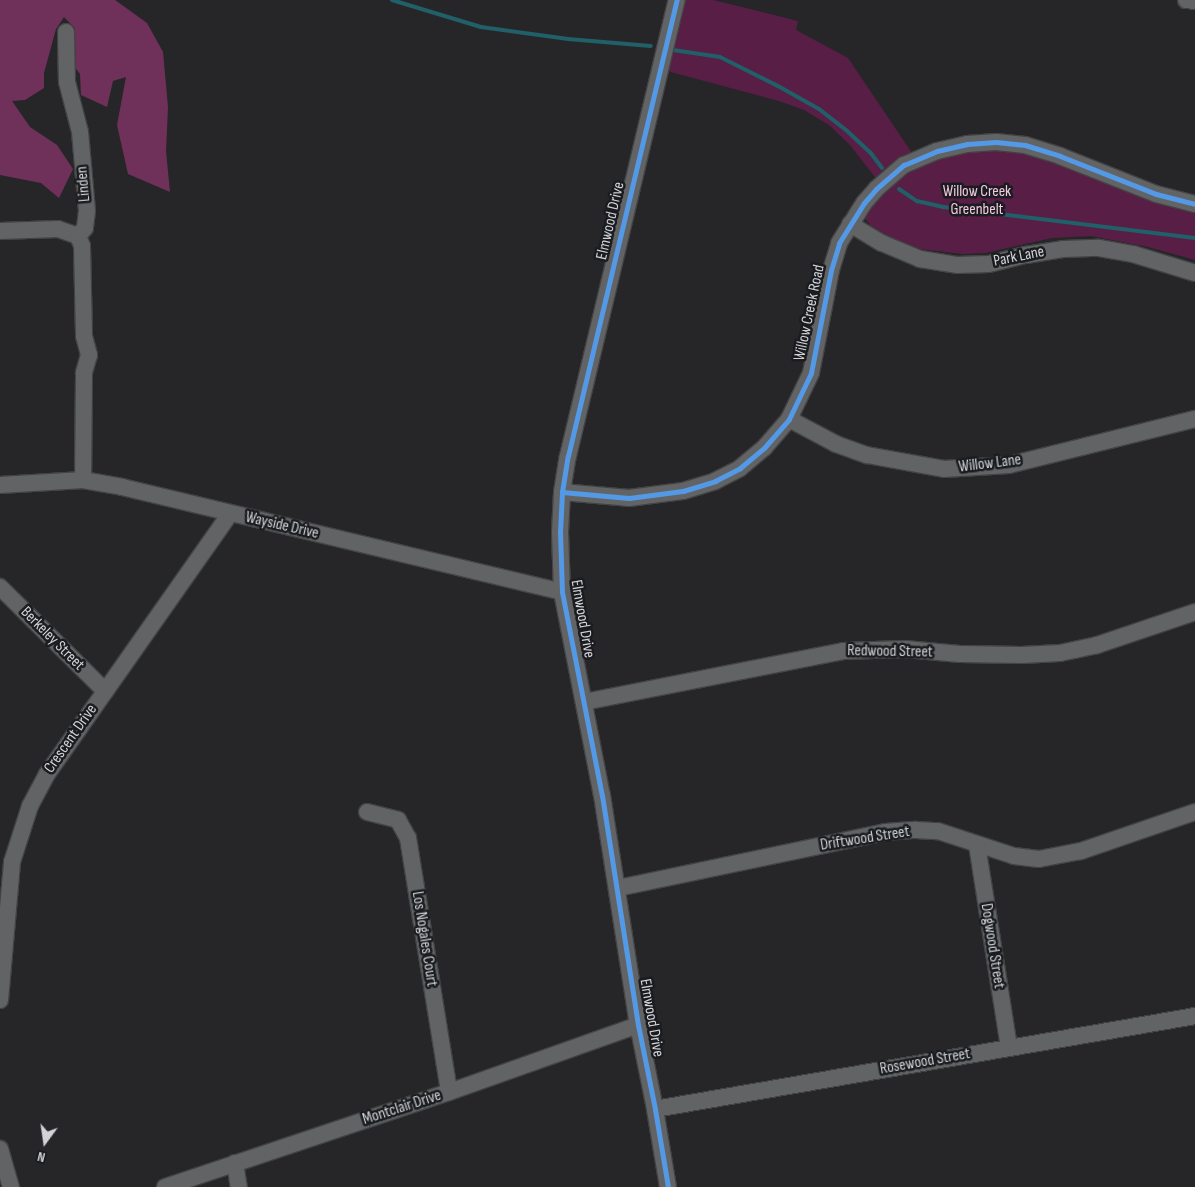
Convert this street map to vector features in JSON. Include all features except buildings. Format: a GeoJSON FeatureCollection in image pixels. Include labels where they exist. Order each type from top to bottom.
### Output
{"type":"FeatureCollection","features":[{"type":"Feature","properties":{"kind":"street","name":"Elmwood Drive"},"geometry":{"type":"LineString","coordinates":[[668,1187],[655,1109],[638,1026],[618,888],[562,592],[560,532],[562,492],[568,456],[677,0]]}},
{"type":"Feature","properties":{"kind":"street"},"geometry":{"type":"LineString","coordinates":[[1186,0],[1195,2]]}},
{"type":"Feature","properties":{"kind":"street","name":"Linden"},"geometry":{"type":"LineString","coordinates":[[66,32],[67,82],[80,132],[86,211],[85,228],[78,236],[82,246],[84,336],[90,355],[84,374],[83,480]]}},
{"type":"Feature","properties":{"kind":"street","name":"Willow Creek Road"},"geometry":{"type":"LineString","coordinates":[[562,492],[629,498],[683,491],[715,481],[740,468],[764,448],[789,419],[811,373],[819,341],[831,270],[839,243],[850,224],[876,188],[896,171],[937,151],[967,144],[996,142],[1025,145],[1060,156],[1156,194],[1195,204]]}},
{"type":"Feature","properties":{"kind":"street","name":"Park Lane"},"geometry":{"type":"LineString","coordinates":[[850,224],[882,243],[920,259],[957,265],[989,264],[1026,254],[1063,249],[1099,248],[1133,254],[1195,273]]}},
{"type":"Feature","properties":{"kind":"street"},"geometry":{"type":"LineString","coordinates":[[0,231],[58,229],[78,236]]}},
{"type":"Feature","properties":{"kind":"street","name":"Willow Lane"},"geometry":{"type":"LineString","coordinates":[[789,419],[836,444],[867,455],[944,469],[1009,465],[1195,419]]}},
{"type":"Feature","properties":{"kind":"street","name":"Wayside Drive"},"geometry":{"type":"LineString","coordinates":[[0,485],[83,480],[122,487],[562,592]]}},
{"type":"Feature","properties":{"kind":"street","name":"Crescent Drive"},"geometry":{"type":"LineString","coordinates":[[0,1000],[6,859],[30,806],[46,774],[230,514]]}},
{"type":"Feature","properties":{"kind":"street","name":"Berkeley Street"},"geometry":{"type":"LineString","coordinates":[[0,587],[105,691]]}},
{"type":"Feature","properties":{"kind":"street","name":"Redwood Street"},"geometry":{"type":"LineString","coordinates":[[584,702],[843,651],[905,649],[960,654],[1022,655],[1060,653],[1097,645],[1195,612]]}},
{"type":"Feature","properties":{"kind":"street","name":"Los Nogales Court"},"geometry":{"type":"LineString","coordinates":[[367,812],[398,820],[408,838],[449,1092]]}},
{"type":"Feature","properties":{"kind":"street","name":"Driftwood Street"},"geometry":{"type":"LineString","coordinates":[[618,888],[885,832],[938,831],[1014,856],[1039,859],[1081,851],[1195,812]]}},
{"type":"Feature","properties":{"kind":"street","name":"Dogwood Street"},"geometry":{"type":"LineString","coordinates":[[977,845],[1009,1047]]}},
{"type":"Feature","properties":{"kind":"street","name":"Rosewood Street"},"geometry":{"type":"LineString","coordinates":[[655,1109],[1195,1016]]}},
{"type":"Feature","properties":{"kind":"street","name":"Montclair Drive"},"geometry":{"type":"LineString","coordinates":[[165,1187],[449,1092],[638,1026]]}},
{"type":"Feature","properties":{"kind":"street"},"geometry":{"type":"LineString","coordinates":[[0,1149],[11,1187]]}},
{"type":"Feature","properties":{"kind":"street"},"geometry":{"type":"LineString","coordinates":[[235,1163],[239,1187]]}},
{"type":"Feature","properties":{"kind":"green space","name":"Willow Creek Greenbelt"},"geometry":{"type":"Polygon","coordinates":[[[683,0],[713,0],[798,21],[796,30],[848,58],[920,165],[978,148],[1021,151],[1195,211],[1195,260],[1148,247],[1091,236],[1052,238],[985,253],[962,254],[920,249],[887,237],[872,227],[864,217],[865,213],[885,190],[850,145],[829,125],[804,110],[779,101],[667,71],[683,0]]]}},
{"type":"Feature","properties":{"kind":"shaded area"},"geometry":{"type":"Polygon","coordinates":[[[0,0],[115,0],[147,23],[163,52],[168,107],[166,151],[170,192],[128,174],[117,125],[126,77],[113,81],[107,107],[81,95],[80,74],[71,62],[75,28],[64,17],[56,29],[44,73],[44,88],[25,100],[12,101],[30,127],[57,145],[73,169],[59,198],[41,183],[0,175],[0,0]]]}},
{"type":"Feature","properties":{"kind":"waterway"},"geometry":{"type":"LineString","coordinates":[[392,0],[481,27],[568,39],[651,46]]}},
{"type":"Feature","properties":{"kind":"waterway"},"geometry":{"type":"LineString","coordinates":[[673,50],[720,57],[819,109],[870,152],[882,168]]}},
{"type":"Feature","properties":{"kind":"waterway"},"geometry":{"type":"LineString","coordinates":[[899,189],[917,201],[943,207],[1195,238]]}},
{"type":"Feature","properties":{"kind":"cycle path"},"geometry":{"type":"LineString","coordinates":[[668,1187],[638,1025],[602,796],[562,592],[560,532],[562,492],[568,456],[677,0]]}},
{"type":"Feature","properties":{"kind":"cycle path"},"geometry":{"type":"LineString","coordinates":[[562,492],[629,498],[683,491],[715,481],[740,468],[764,448],[789,419],[811,373],[831,270],[839,243],[864,203],[876,189],[904,165],[937,151],[967,144],[996,142],[1025,145],[1060,156],[1156,194],[1195,204]]}}]}
